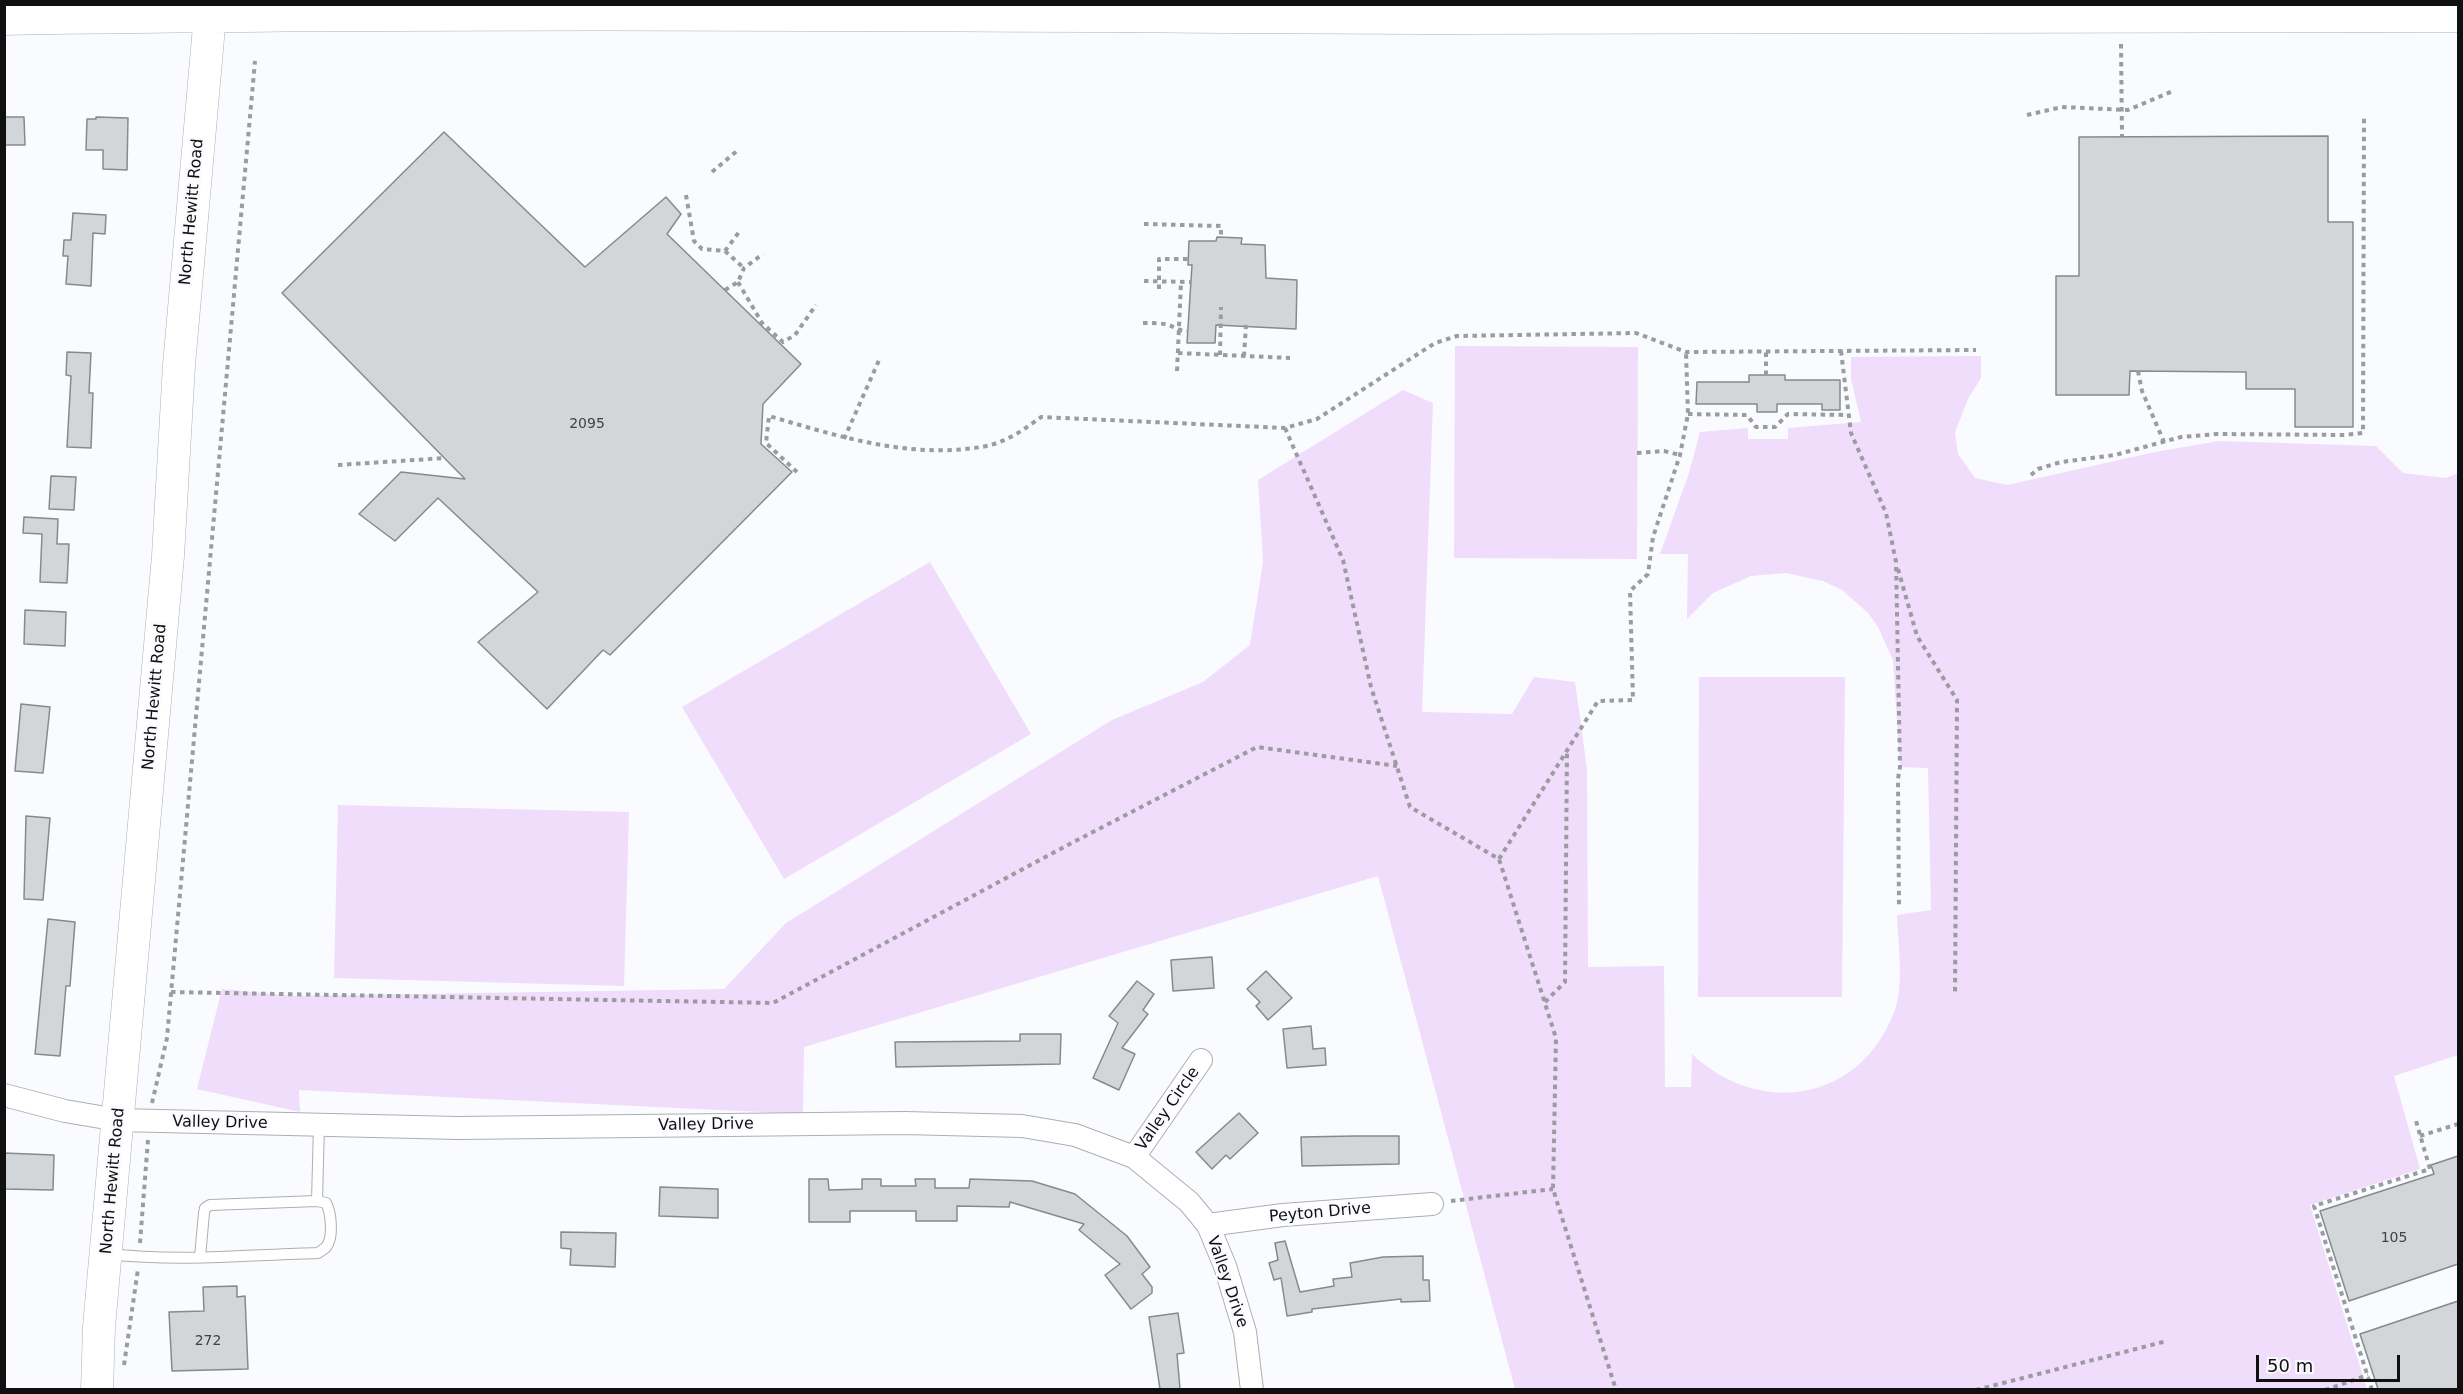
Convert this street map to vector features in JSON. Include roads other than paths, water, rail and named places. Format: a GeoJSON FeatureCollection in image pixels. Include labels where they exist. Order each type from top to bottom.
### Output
{"type":"FeatureCollection","features":[{"type":"Feature","properties":{"kind":"main road"},"geometry":{"type":"LineString","coordinates":[[22,14],[211,10],[2380,10],[2458,16]]}},
{"type":"Feature","properties":{"kind":"main road","name":"North Hewitt Road"},"geometry":{"type":"LineString","coordinates":[[97,1389],[99,1327],[168,556],[179,365],[211,10]]}},
{"type":"Feature","properties":{"kind":"street","name":"Valley Circle"},"geometry":{"type":"LineString","coordinates":[[1134,1157],[1201,1060]]}},
{"type":"Feature","properties":{"kind":"street","name":"Valley Drive"},"geometry":{"type":"LineString","coordinates":[[4,1095],[65,1111],[118,1120],[458,1128],[893,1124],[1022,1126],[1075,1135],[1134,1157],[1189,1202],[1208,1225],[1225,1266],[1245,1332],[1252,1389]]}},
{"type":"Feature","properties":{"kind":"street","name":"Peyton Drive"},"geometry":{"type":"LineString","coordinates":[[1208,1225],[1283,1215],[1432,1204]]}},
{"type":"Feature","properties":{"kind":"lane"},"geometry":{"type":"LineString","coordinates":[[317,1201],[319,1125]]}},
{"type":"Feature","properties":{"kind":"lane"},"geometry":{"type":"LineString","coordinates":[[106,1253],[139,1257],[200,1257],[318,1253],[326,1248],[330,1239],[330,1210],[326,1203],[317,1201],[210,1205],[205,1208],[204,1213],[200,1257]]}}]}
